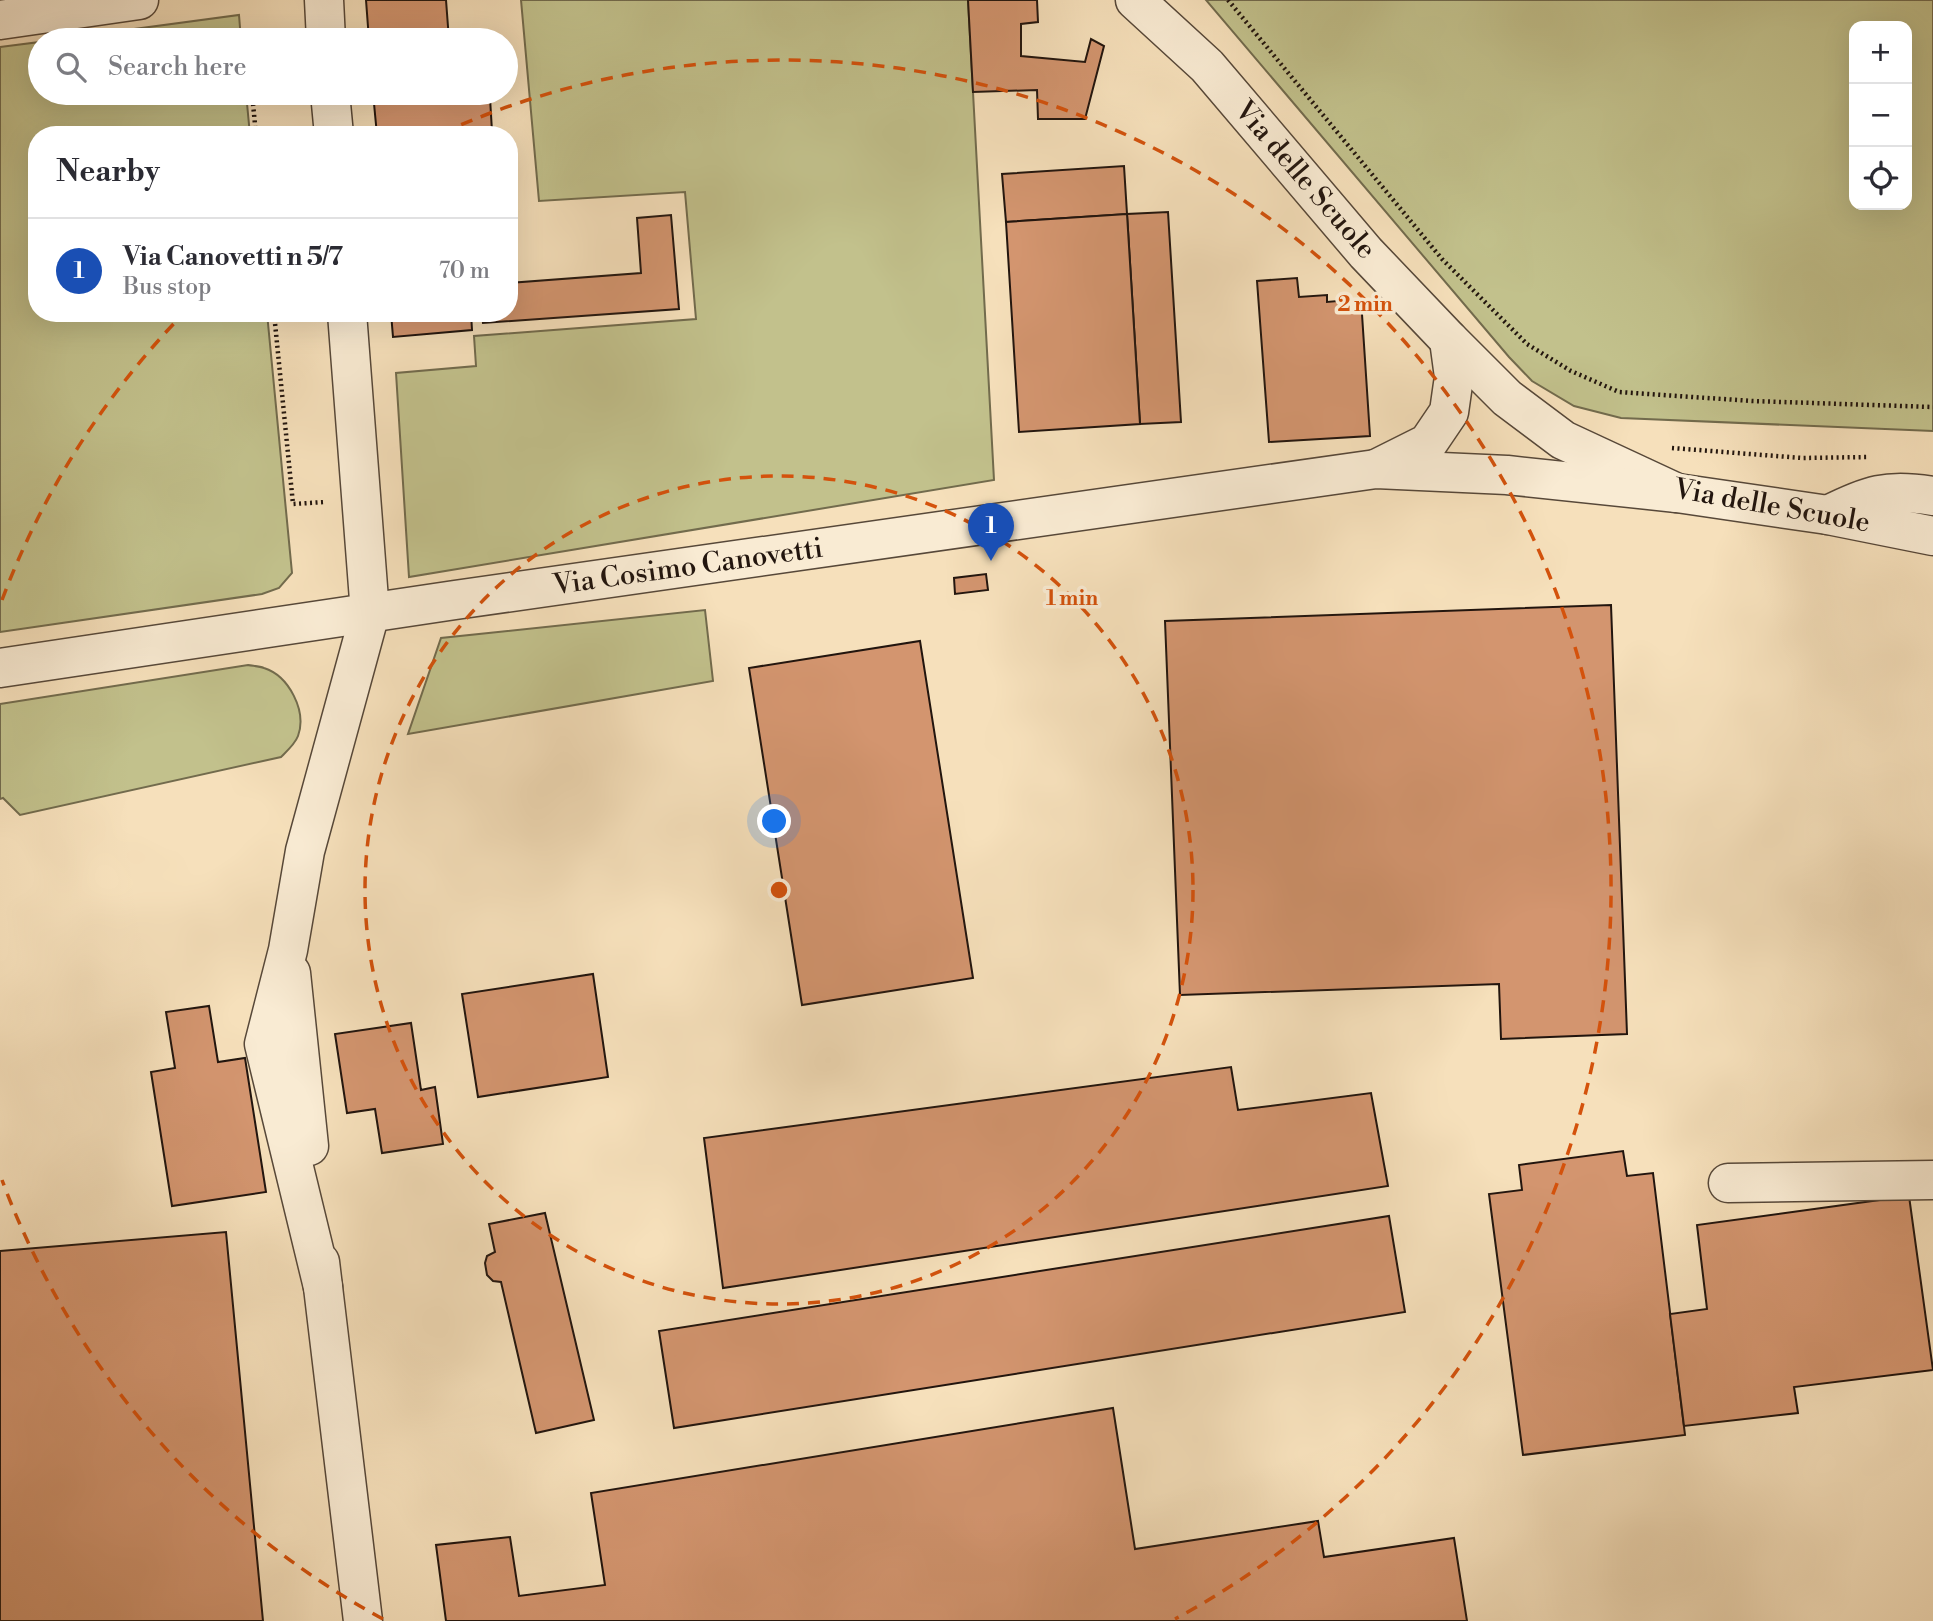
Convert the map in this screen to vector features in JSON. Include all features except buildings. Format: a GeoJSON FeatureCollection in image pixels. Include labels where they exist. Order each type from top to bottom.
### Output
{"type":"FeatureCollection","features":[{"type":"Feature","properties":{"kind":"street"},"geometry":{"type":"LineString","coordinates":[[0,20],[139,0]]}},
{"type":"Feature","properties":{"kind":"street"},"geometry":{"type":"LineString","coordinates":[[324,0],[326,28]]}},
{"type":"Feature","properties":{"kind":"street","name":"Via delle Scuole"},"geometry":{"type":"LineString","coordinates":[[1135,0],[1207,66],[1366,253],[1449,340],[1507,398],[1563,440],[1677,493],[1828,516],[1933,536]]}},
{"type":"Feature","properties":{"kind":"street"},"geometry":{"type":"LineString","coordinates":[[331,105],[333,126]]}},
{"type":"Feature","properties":{"kind":"street"},"geometry":{"type":"LineString","coordinates":[[347,322],[350,471],[370,613],[305,851],[288,950],[264,1044],[323,1287],[362,1621]]}},
{"type":"Feature","properties":{"kind":"street","name":"Via Cosimo Canovetti"},"geometry":{"type":"LineString","coordinates":[[1376,469],[1428,443],[1449,412],[1454,377],[1449,340]]}},
{"type":"Feature","properties":{"kind":"street","name":"Via Cosimo Canovetti"},"geometry":{"type":"LineString","coordinates":[[0,668],[1376,469],[1507,475],[1677,493]]}},
{"type":"Feature","properties":{"kind":"street"},"geometry":{"type":"LineString","coordinates":[[1828,516],[1865,496],[1909,492],[1933,496]]}},
{"type":"Feature","properties":{"kind":"street"},"geometry":{"type":"LineString","coordinates":[[1728,1183],[1933,1180]]}},
{"type":"Feature","properties":{"kind":"path"},"geometry":{"type":"LineString","coordinates":[[1228,0],[1443,259],[1527,344],[1571,371],[1619,391],[1752,401],[1933,407]]}},
{"type":"Feature","properties":{"kind":"path"},"geometry":{"type":"LineString","coordinates":[[253,105],[255,126]]}},
{"type":"Feature","properties":{"kind":"path"},"geometry":{"type":"LineString","coordinates":[[275,322],[293,504],[327,501]]}},
{"type":"Feature","properties":{"kind":"path"},"geometry":{"type":"LineString","coordinates":[[1663,448],[1802,458],[1882,457]]}},
{"type":"Feature","properties":{"kind":"shaded area"},"geometry":{"type":"Polygon","coordinates":[[[521,0],[968,0],[994,480],[409,577],[396,373],[476,366],[474,336],[696,319],[685,192],[539,201],[521,0]]]}},
{"type":"Feature","properties":{"kind":"shaded area"},"geometry":{"type":"Polygon","coordinates":[[[1206,0],[1933,0],[1933,431],[1621,418],[1574,406],[1532,381],[1206,0]]]}},
{"type":"Feature","properties":{"kind":"shaded area"},"geometry":{"type":"Polygon","coordinates":[[[239,15],[240,28],[142,28],[239,15]]]}},
{"type":"Feature","properties":{"kind":"shaded area"},"geometry":{"type":"Polygon","coordinates":[[[28,44],[28,105],[247,105],[249,126],[28,126],[28,322],[268,322],[292,573],[279,588],[262,594],[0,632],[0,47],[28,44]]]}},
{"type":"Feature","properties":{"kind":"shaded area"},"geometry":{"type":"Polygon","coordinates":[[[705,610],[713,681],[408,734],[441,638],[705,610]]]}},
{"type":"Feature","properties":{"kind":"shaded area"},"geometry":{"type":"Polygon","coordinates":[[[248,665],[264,668],[281,678],[298,706],[298,736],[281,757],[20,815],[3,798],[0,799],[0,704],[248,665]]]}},
{"type":"Feature","properties":{"kind":"place","name":"Via Canovetti n 5/7"},"geometry":{"type":"Point","coordinates":[991,561]}}]}
